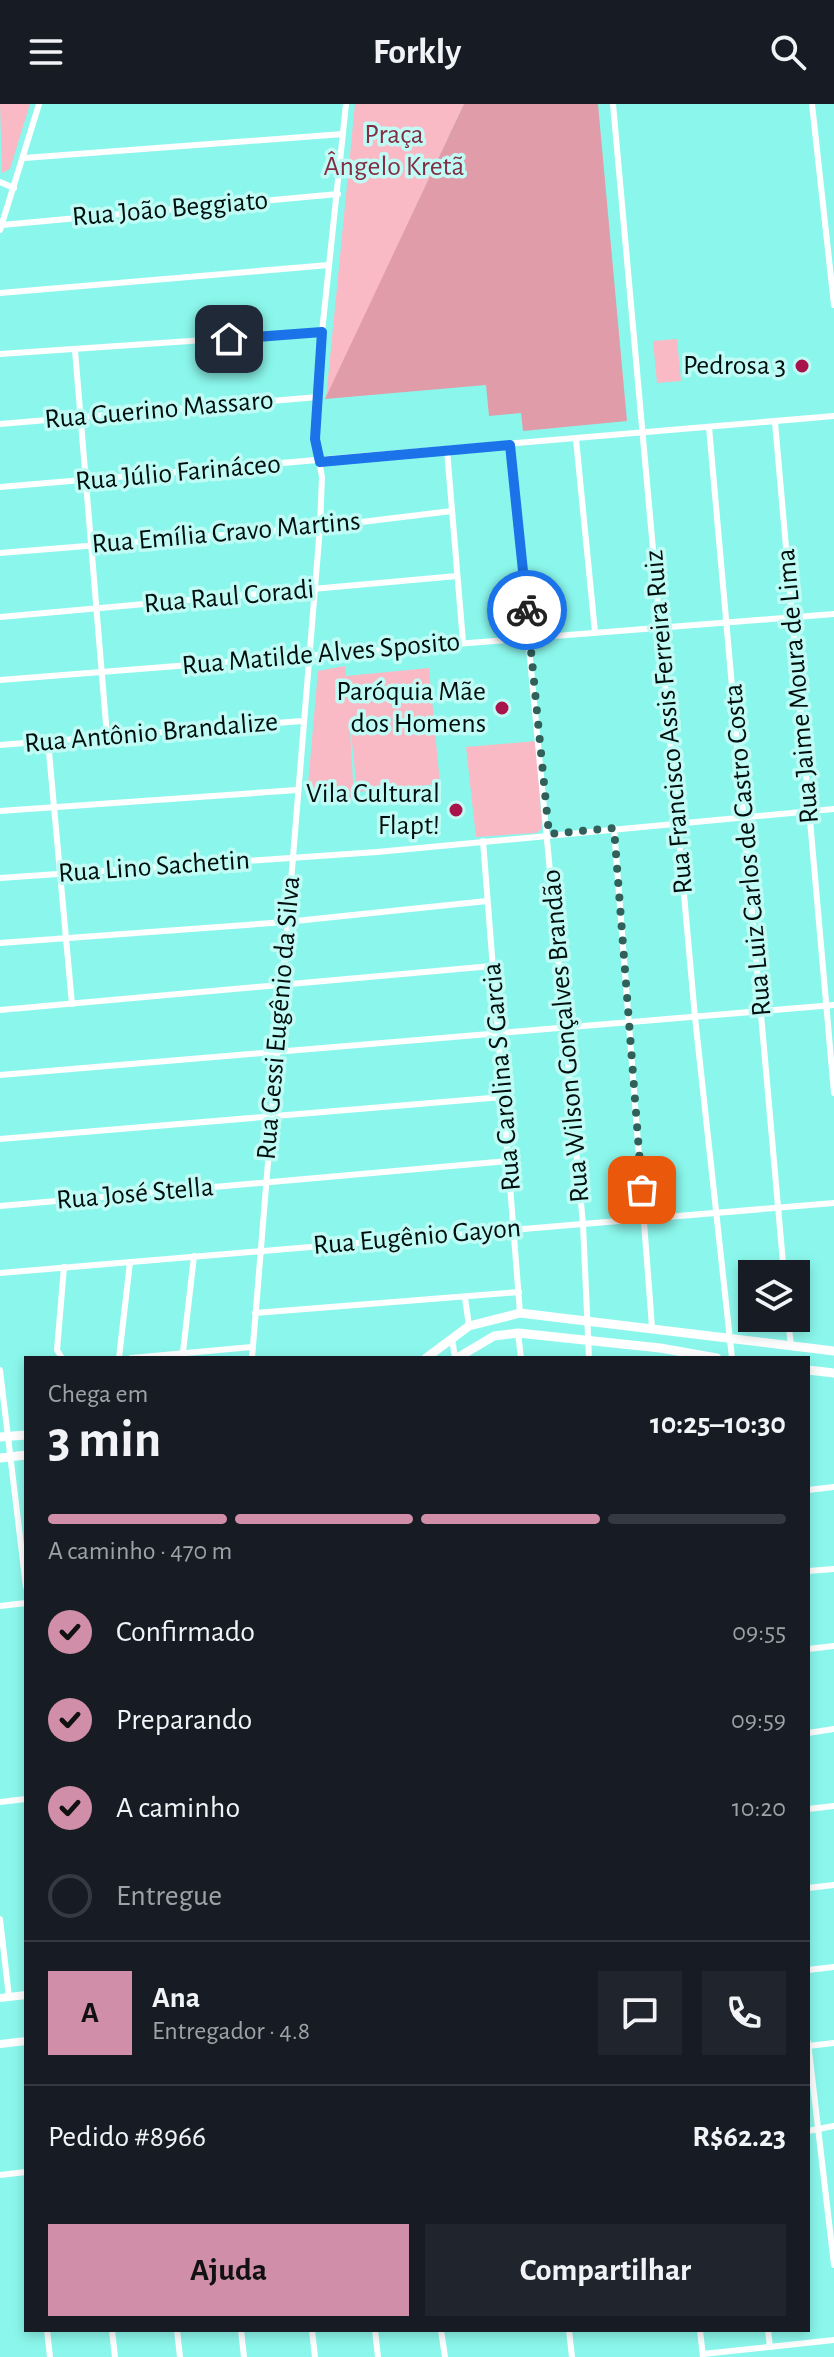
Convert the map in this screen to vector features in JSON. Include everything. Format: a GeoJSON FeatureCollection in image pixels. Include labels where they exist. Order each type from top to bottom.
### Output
{"type":"FeatureCollection","features":[{"type":"Feature","properties":{"kind":"main road"},"geometry":{"type":"LineString","coordinates":[[429,1356],[469,1326],[520,1313],[834,1351]]}},
{"type":"Feature","properties":{"kind":"main road"},"geometry":{"type":"LineString","coordinates":[[459,1356],[494,1336],[518,1333],[586,1339],[694,1356]]}},
{"type":"Feature","properties":{"kind":"main road"},"geometry":{"type":"LineString","coordinates":[[810,1370],[834,1373]]}},
{"type":"Feature","properties":{"kind":"main road"},"geometry":{"type":"LineString","coordinates":[[4,1437],[24,1435]]}},
{"type":"Feature","properties":{"kind":"street"},"geometry":{"type":"LineString","coordinates":[[1,227],[39,104]]}},
{"type":"Feature","properties":{"kind":"street","name":"Rua Gessi Eugênio da Silva"},"geometry":{"type":"LineString","coordinates":[[252,1356],[320,527],[320,462],[315,439],[322,332],[346,104]]}},
{"type":"Feature","properties":{"kind":"street","name":"Rua Francisco Assis Ferreira Ruiz"},"geometry":{"type":"LineString","coordinates":[[613,104],[695,1017],[732,1356]]}},
{"type":"Feature","properties":{"kind":"street"},"geometry":{"type":"LineString","coordinates":[[812,104],[834,305]]}},
{"type":"Feature","properties":{"kind":"street"},"geometry":{"type":"LineString","coordinates":[[24,158],[343,134]]}},
{"type":"Feature","properties":{"kind":"street"},"geometry":{"type":"LineString","coordinates":[[0,182],[14,188]]}},
{"type":"Feature","properties":{"kind":"street","name":"Rua João Beggiato"},"geometry":{"type":"LineString","coordinates":[[1,227],[338,194]]}},
{"type":"Feature","properties":{"kind":"street"},"geometry":{"type":"LineString","coordinates":[[825,219],[834,218]]}},
{"type":"Feature","properties":{"kind":"street"},"geometry":{"type":"LineString","coordinates":[[0,293],[329,265]]}},
{"type":"Feature","properties":{"kind":"street"},"geometry":{"type":"LineString","coordinates":[[0,354],[322,332]]}},
{"type":"Feature","properties":{"kind":"street"},"geometry":{"type":"LineString","coordinates":[[75,350],[107,736]]}},
{"type":"Feature","properties":{"kind":"street","name":"Rua Guerino Massaro"},"geometry":{"type":"LineString","coordinates":[[0,424],[318,397]]}},
{"type":"Feature","properties":{"kind":"street","name":"Rua Júlio Farináceo"},"geometry":{"type":"LineString","coordinates":[[0,487],[834,416]]}},
{"type":"Feature","properties":{"kind":"street","name":"Rua Jaime Moura de Lima"},"geometry":{"type":"LineString","coordinates":[[775,422],[808,812],[830,1006],[834,1093]]}},
{"type":"Feature","properties":{"kind":"street","name":"Rua Luiz Carlos de Castro Costa"},"geometry":{"type":"LineString","coordinates":[[709,427],[783,1260]]}},
{"type":"Feature","properties":{"kind":"street"},"geometry":{"type":"LineString","coordinates":[[576,439],[595,632]]}},
{"type":"Feature","properties":{"kind":"street","name":"Rua Wilson Gonçalves Brandão"},"geometry":{"type":"LineString","coordinates":[[510,445],[549,834],[583,1224],[589,1356]]}},
{"type":"Feature","properties":{"kind":"street"},"geometry":{"type":"LineString","coordinates":[[447,450],[463,642]]}},
{"type":"Feature","properties":{"kind":"street","name":"Rua Emília Cravo Martins"},"geometry":{"type":"LineString","coordinates":[[0,553],[320,527],[452,511]]}},
{"type":"Feature","properties":{"kind":"street","name":"Rua Raul Coradi"},"geometry":{"type":"LineString","coordinates":[[0,617],[457,576]]}},
{"type":"Feature","properties":{"kind":"street","name":"Rua Matilde Alves Sposito"},"geometry":{"type":"LineString","coordinates":[[0,680],[834,614]]}},
{"type":"Feature","properties":{"kind":"street","name":"Rua Antônio Brandalize"},"geometry":{"type":"LineString","coordinates":[[0,745],[302,721]]}},
{"type":"Feature","properties":{"kind":"street"},"geometry":{"type":"LineString","coordinates":[[48,741],[72,1004]]}},
{"type":"Feature","properties":{"kind":"street"},"geometry":{"type":"LineString","coordinates":[[0,811],[297,790]]}},
{"type":"Feature","properties":{"kind":"street","name":"Rua Lino Sachetin"},"geometry":{"type":"LineString","coordinates":[[0,878],[293,857],[834,809]]}},
{"type":"Feature","properties":{"kind":"street"},"geometry":{"type":"LineString","coordinates":[[614,828],[652,1327]]}},
{"type":"Feature","properties":{"kind":"street","name":"Rua Carolina S Garcia"},"geometry":{"type":"LineString","coordinates":[[483,841],[520,1313]]}},
{"type":"Feature","properties":{"kind":"street"},"geometry":{"type":"LineString","coordinates":[[0,943],[286,922],[487,901]]}},
{"type":"Feature","properties":{"kind":"street"},"geometry":{"type":"LineString","coordinates":[[0,1010],[492,966]]}},
{"type":"Feature","properties":{"kind":"street"},"geometry":{"type":"LineString","coordinates":[[0,1075],[830,1006]]}},
{"type":"Feature","properties":{"kind":"street"},"geometry":{"type":"LineString","coordinates":[[0,1139],[503,1097]]}},
{"type":"Feature","properties":{"kind":"street","name":"Rua José Stella"},"geometry":{"type":"LineString","coordinates":[[0,1206],[508,1161]]}},
{"type":"Feature","properties":{"kind":"street","name":"Rua Eugênio Gayon"},"geometry":{"type":"LineString","coordinates":[[0,1273],[834,1203]]}},
{"type":"Feature","properties":{"kind":"street"},"geometry":{"type":"LineString","coordinates":[[183,1352],[194,1256]]}},
{"type":"Feature","properties":{"kind":"street"},"geometry":{"type":"LineString","coordinates":[[119,1356],[130,1262]]}},
{"type":"Feature","properties":{"kind":"street"},"geometry":{"type":"LineString","coordinates":[[61,1356],[57,1350],[64,1267]]}},
{"type":"Feature","properties":{"kind":"street"},"geometry":{"type":"LineString","coordinates":[[255,1313],[519,1292]]}},
{"type":"Feature","properties":{"kind":"street"},"geometry":{"type":"LineString","coordinates":[[465,1298],[469,1326]]}},
{"type":"Feature","properties":{"kind":"street"},"geometry":{"type":"LineString","coordinates":[[789,1332],[791,1348]]}},
{"type":"Feature","properties":{"kind":"street"},"geometry":{"type":"LineString","coordinates":[[518,1333],[521,1356]]}},
{"type":"Feature","properties":{"kind":"street"},"geometry":{"type":"LineString","coordinates":[[452,1338],[456,1356]]}},
{"type":"Feature","properties":{"kind":"street"},"geometry":{"type":"LineString","coordinates":[[148,1356],[252,1347]]}},
{"type":"Feature","properties":{"kind":"street"},"geometry":{"type":"LineString","coordinates":[[0,1370],[5,1457],[24,1575]]}},
{"type":"Feature","properties":{"kind":"street"},"geometry":{"type":"LineString","coordinates":[[810,1490],[834,1487]]}},
{"type":"Feature","properties":{"kind":"street"},"geometry":{"type":"LineString","coordinates":[[810,1571],[834,1569]]}},
{"type":"Feature","properties":{"kind":"street"},"geometry":{"type":"LineString","coordinates":[[0,1606],[24,1603]]}},
{"type":"Feature","properties":{"kind":"street"},"geometry":{"type":"LineString","coordinates":[[810,1649],[834,1646]]}},
{"type":"Feature","properties":{"kind":"street"},"geometry":{"type":"LineString","coordinates":[[810,1733],[834,1729]]}},
{"type":"Feature","properties":{"kind":"street"},"geometry":{"type":"LineString","coordinates":[[0,1802],[24,1799]]}},
{"type":"Feature","properties":{"kind":"street"},"geometry":{"type":"LineString","coordinates":[[810,1809],[834,1806]]}},
{"type":"Feature","properties":{"kind":"street"},"geometry":{"type":"LineString","coordinates":[[810,1888],[834,1885]]}},
{"type":"Feature","properties":{"kind":"street"},"geometry":{"type":"LineString","coordinates":[[0,1919],[4,1998],[24,1995]]}},
{"type":"Feature","properties":{"kind":"street"},"geometry":{"type":"LineString","coordinates":[[810,1970],[834,1967]]}},
{"type":"Feature","properties":{"kind":"street"},"geometry":{"type":"LineString","coordinates":[[0,2044],[24,2041]]}},
{"type":"Feature","properties":{"kind":"street"},"geometry":{"type":"LineString","coordinates":[[810,2044],[834,2043]]}},
{"type":"Feature","properties":{"kind":"street"},"geometry":{"type":"LineString","coordinates":[[810,2063],[830,2206],[834,2265]]}},
{"type":"Feature","properties":{"kind":"street"},"geometry":{"type":"LineString","coordinates":[[810,2131],[834,2126]]}},
{"type":"Feature","properties":{"kind":"street"},"geometry":{"type":"LineString","coordinates":[[0,2175],[24,2172]]}},
{"type":"Feature","properties":{"kind":"street"},"geometry":{"type":"LineString","coordinates":[[47,2332],[50,2357]]}},
{"type":"Feature","properties":{"kind":"street"},"geometry":{"type":"LineString","coordinates":[[112,2332],[115,2357]]}},
{"type":"Feature","properties":{"kind":"street"},"geometry":{"type":"LineString","coordinates":[[177,2332],[180,2357]]}},
{"type":"Feature","properties":{"kind":"street"},"geometry":{"type":"LineString","coordinates":[[241,2332],[244,2357]]}},
{"type":"Feature","properties":{"kind":"street"},"geometry":{"type":"LineString","coordinates":[[312,2332],[315,2357]]}},
{"type":"Feature","properties":{"kind":"street"},"geometry":{"type":"LineString","coordinates":[[375,2332],[378,2357]]}},
{"type":"Feature","properties":{"kind":"street"},"geometry":{"type":"LineString","coordinates":[[441,2332],[445,2357]]}},
{"type":"Feature","properties":{"kind":"street"},"geometry":{"type":"LineString","coordinates":[[569,2332],[572,2357]]}},
{"type":"Feature","properties":{"kind":"street"},"geometry":{"type":"LineString","coordinates":[[700,2332],[703,2356],[834,2340]]}},
{"type":"Feature","properties":{"kind":"street"},"geometry":{"type":"LineString","coordinates":[[768,2332],[770,2347]]}},
{"type":"Feature","properties":{"kind":"green space"},"geometry":{"type":"Polygon","coordinates":[[[0,104],[30,104],[10,169],[2,173],[0,104]]]}},
{"type":"Feature","properties":{"kind":"green space","name":"Praça Ângelo Kretã"},"geometry":{"type":"Polygon","coordinates":[[[355,104],[464,104],[326,399],[355,104]]]}},
{"type":"Feature","properties":{"kind":"green space"},"geometry":{"type":"Polygon","coordinates":[[[677,339],[681,381],[657,383],[653,341],[677,339]]]}},
{"type":"Feature","properties":{"kind":"green space"},"geometry":{"type":"Polygon","coordinates":[[[345,666],[346,676],[429,668],[440,784],[357,792],[349,712],[354,799],[307,796],[318,671],[345,666]]]}},
{"type":"Feature","properties":{"kind":"green space"},"geometry":{"type":"Polygon","coordinates":[[[536,741],[542,829],[536,833],[476,837],[466,747],[536,741]]]}},
{"type":"Feature","properties":{"kind":"shaded area"},"geometry":{"type":"Polygon","coordinates":[[[464,104],[598,104],[627,421],[523,431],[521,413],[489,416],[486,385],[325,399],[464,104]]]}},
{"type":"Feature","properties":{"kind":"way so far"},"geometry":{"type":"LineString","coordinates":[[527,610],[549,834],[614,828],[642,1190]]}},
{"type":"Feature","properties":{"kind":"place","name":"Pedrosa 3"},"geometry":{"type":"Point","coordinates":[802,366]}},
{"type":"Feature","properties":{"kind":"place","name":"Paróquia Mãe dos Homens"},"geometry":{"type":"Point","coordinates":[502,708]}},
{"type":"Feature","properties":{"kind":"place","name":"Vila Cultural Flapt!"},"geometry":{"type":"Point","coordinates":[456,810]}},
{"type":"Feature","properties":{"kind":"route"},"geometry":{"type":"LineString","coordinates":[[229,339],[322,332],[315,439],[320,462],[510,445],[527,610]]}}]}
